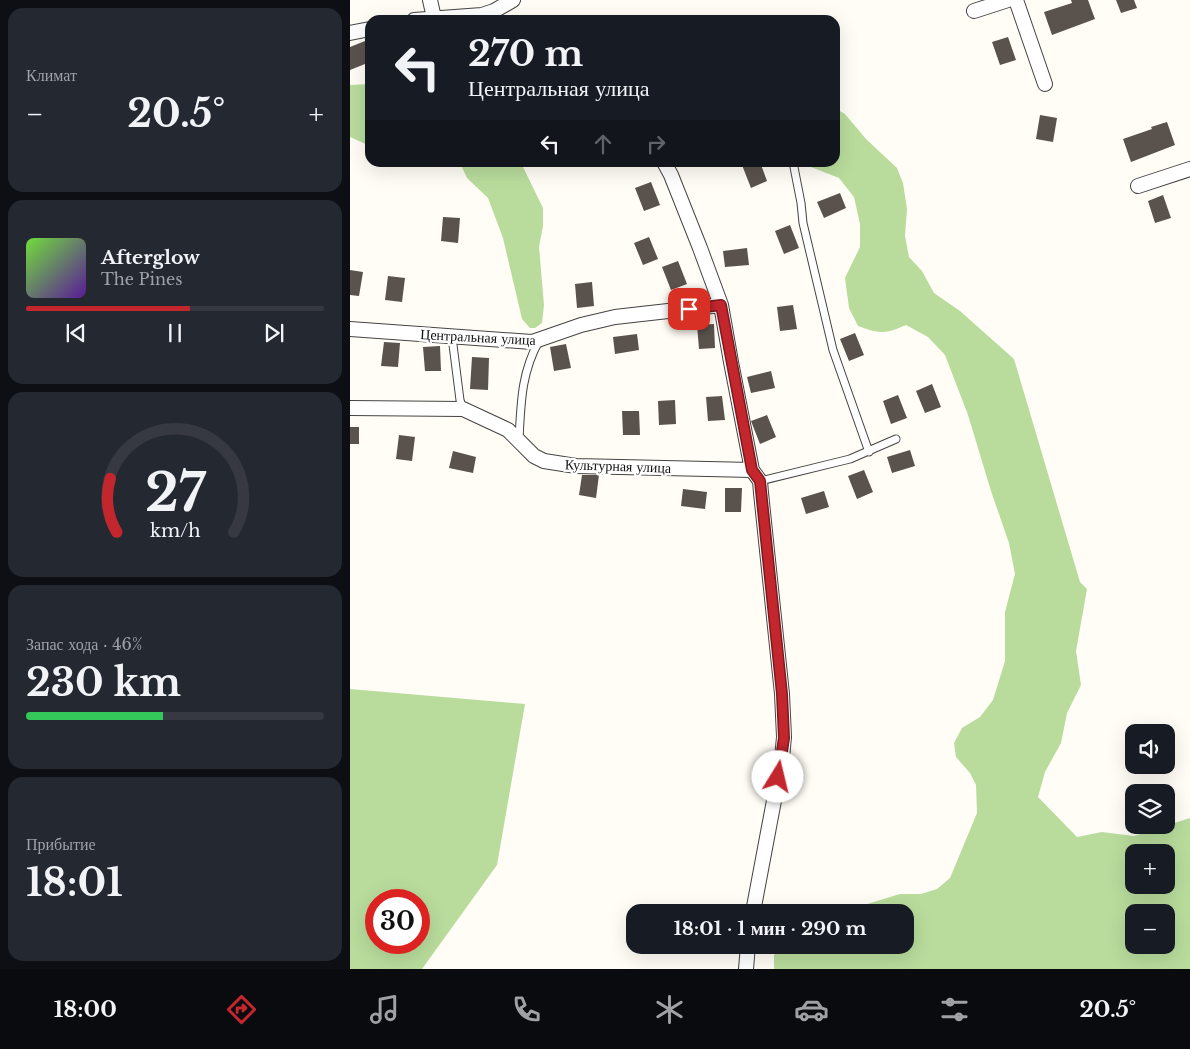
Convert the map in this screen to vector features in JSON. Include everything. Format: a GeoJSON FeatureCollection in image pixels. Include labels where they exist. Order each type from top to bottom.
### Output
{"type":"FeatureCollection","features":[{"type":"Feature","properties":{"kind":"street"},"geometry":{"type":"LineString","coordinates":[[430,0],[433,15]]}},
{"type":"Feature","properties":{"kind":"street"},"geometry":{"type":"LineString","coordinates":[[482,15],[494,11],[513,0]]}},
{"type":"Feature","properties":{"kind":"street"},"geometry":{"type":"LineString","coordinates":[[974,11],[1008,0]]}},
{"type":"Feature","properties":{"kind":"street"},"geometry":{"type":"LineString","coordinates":[[1016,0],[1045,84]]}},
{"type":"Feature","properties":{"kind":"street"},"geometry":{"type":"LineString","coordinates":[[350,33],[365,30]]}},
{"type":"Feature","properties":{"kind":"street"},"geometry":{"type":"LineString","coordinates":[[667,167],[721,305],[756,476],[782,694],[784,738],[782,758],[755,904]]}},
{"type":"Feature","properties":{"kind":"street"},"geometry":{"type":"LineString","coordinates":[[1138,186],[1190,169]]}},
{"type":"Feature","properties":{"kind":"street","name":"Центральная улица"},"geometry":{"type":"LineString","coordinates":[[350,329],[532,342],[581,324],[615,317],[721,305]]}},
{"type":"Feature","properties":{"kind":"street","name":"Культурная улица"},"geometry":{"type":"LineString","coordinates":[[350,408],[462,409],[499,425],[519,439],[534,456],[544,461],[559,464],[756,476]]}},
{"type":"Feature","properties":{"kind":"street"},"geometry":{"type":"LineString","coordinates":[[746,969],[747,954]]}},
{"type":"Feature","properties":{"kind":"lane"},"geometry":{"type":"LineString","coordinates":[[794,167],[800,195],[802,223],[833,350],[870,452]]}},
{"type":"Feature","properties":{"kind":"lane"},"geometry":{"type":"LineString","coordinates":[[452,337],[462,409]]}},
{"type":"Feature","properties":{"kind":"lane"},"geometry":{"type":"LineString","coordinates":[[519,439],[523,383],[531,354],[539,341]]}},
{"type":"Feature","properties":{"kind":"lane"},"geometry":{"type":"LineString","coordinates":[[756,476],[850,459],[870,452],[896,439]]}},
{"type":"Feature","properties":{"kind":"green space"},"geometry":{"type":"Polygon","coordinates":[[[365,84],[365,144],[350,137],[350,85],[365,84]]]}},
{"type":"Feature","properties":{"kind":"green space"},"geometry":{"type":"Polygon","coordinates":[[[840,111],[897,168],[903,183],[907,209],[905,236],[909,257],[922,271],[934,293],[960,311],[1014,359],[1080,582],[1087,589],[1076,651],[1081,685],[1067,713],[1061,743],[1045,772],[1038,797],[1077,837],[1102,832],[1134,836],[1140,834],[1175,834],[1175,823],[1190,818],[1190,969],[774,969],[775,954],[914,954],[914,904],[867,904],[900,894],[921,894],[937,889],[950,878],[977,813],[976,785],[970,773],[956,757],[954,743],[962,728],[980,717],[993,700],[1005,661],[1005,612],[1015,574],[1009,543],[968,415],[945,355],[928,337],[906,325],[882,332],[858,326],[849,308],[845,278],[860,247],[860,224],[854,197],[839,178],[811,167],[840,167],[840,111]]]}},
{"type":"Feature","properties":{"kind":"green space"},"geometry":{"type":"Polygon","coordinates":[[[462,167],[523,167],[543,208],[543,226],[539,247],[544,305],[542,323],[535,328],[530,328],[522,319],[503,238],[488,198],[467,178],[462,167]]]}},
{"type":"Feature","properties":{"kind":"green space"},"geometry":{"type":"Polygon","coordinates":[[[350,689],[525,704],[497,865],[422,969],[350,969],[350,689]]]}},
{"type":"Feature","properties":{"kind":"building"},"geometry":{"type":"Polygon","coordinates":[[[1071,0],[1088,0],[1095,19],[1052,35],[1044,12],[1072,3],[1071,0]]]}},
{"type":"Feature","properties":{"kind":"building"},"geometry":{"type":"Polygon","coordinates":[[[1116,0],[1134,0],[1137,8],[1121,13],[1116,0]]]}},
{"type":"Feature","properties":{"kind":"building"},"geometry":{"type":"Polygon","coordinates":[[[1008,37],[1016,60],[1000,65],[992,42],[1008,37]]]}},
{"type":"Feature","properties":{"kind":"building"},"geometry":{"type":"Polygon","coordinates":[[[365,41],[365,64],[350,70],[350,47],[365,41]]]}},
{"type":"Feature","properties":{"kind":"building"},"geometry":{"type":"Polygon","coordinates":[[[1040,115],[1057,118],[1053,142],[1036,139],[1040,115]]]}},
{"type":"Feature","properties":{"kind":"building"},"geometry":{"type":"Polygon","coordinates":[[[1167,122],[1175,145],[1131,162],[1123,139],[1167,122]]]}},
{"type":"Feature","properties":{"kind":"building"},"geometry":{"type":"Polygon","coordinates":[[[743,167],[762,167],[767,181],[751,188],[743,167]]]}},
{"type":"Feature","properties":{"kind":"building"},"geometry":{"type":"Polygon","coordinates":[[[651,182],[660,205],[644,211],[635,188],[651,182]]]}},
{"type":"Feature","properties":{"kind":"building"},"geometry":{"type":"Polygon","coordinates":[[[840,193],[846,208],[824,218],[817,202],[840,193]]]}},
{"type":"Feature","properties":{"kind":"building"},"geometry":{"type":"Polygon","coordinates":[[[1163,195],[1171,218],[1155,223],[1148,201],[1163,195]]]}},
{"type":"Feature","properties":{"kind":"building"},"geometry":{"type":"Polygon","coordinates":[[[443,217],[460,218],[458,243],[441,241],[443,217]]]}},
{"type":"Feature","properties":{"kind":"building"},"geometry":{"type":"Polygon","coordinates":[[[790,225],[799,248],[784,254],[775,231],[790,225]]]}},
{"type":"Feature","properties":{"kind":"building"},"geometry":{"type":"Polygon","coordinates":[[[649,237],[658,259],[643,265],[634,243],[649,237]]]}},
{"type":"Feature","properties":{"kind":"building"},"geometry":{"type":"Polygon","coordinates":[[[747,248],[749,265],[725,267],[723,251],[747,248]]]}},
{"type":"Feature","properties":{"kind":"building"},"geometry":{"type":"Polygon","coordinates":[[[678,261],[687,284],[671,290],[662,267],[678,261]]]}},
{"type":"Feature","properties":{"kind":"building"},"geometry":{"type":"Polygon","coordinates":[[[350,270],[363,272],[359,296],[350,295],[350,270]]]}},
{"type":"Feature","properties":{"kind":"building"},"geometry":{"type":"Polygon","coordinates":[[[388,276],[405,278],[402,302],[385,300],[388,276]]]}},
{"type":"Feature","properties":{"kind":"building"},"geometry":{"type":"Polygon","coordinates":[[[592,282],[594,306],[577,308],[575,284],[592,282]]]}},
{"type":"Feature","properties":{"kind":"building"},"geometry":{"type":"Polygon","coordinates":[[[793,305],[797,329],[780,331],[777,307],[793,305]]]}},
{"type":"Feature","properties":{"kind":"building"},"geometry":{"type":"Polygon","coordinates":[[[714,324],[715,348],[699,349],[697,325],[714,324]]]}},
{"type":"Feature","properties":{"kind":"building"},"geometry":{"type":"Polygon","coordinates":[[[855,333],[864,355],[849,361],[840,339],[855,333]]]}},
{"type":"Feature","properties":{"kind":"building"},"geometry":{"type":"Polygon","coordinates":[[[637,334],[639,350],[615,354],[613,337],[637,334]]]}},
{"type":"Feature","properties":{"kind":"building"},"geometry":{"type":"Polygon","coordinates":[[[384,342],[400,343],[398,367],[381,366],[384,342]]]}},
{"type":"Feature","properties":{"kind":"building"},"geometry":{"type":"Polygon","coordinates":[[[566,344],[571,368],[554,371],[550,347],[566,344]]]}},
{"type":"Feature","properties":{"kind":"building"},"geometry":{"type":"Polygon","coordinates":[[[440,346],[441,371],[425,371],[423,347],[440,346]]]}},
{"type":"Feature","properties":{"kind":"building"},"geometry":{"type":"Polygon","coordinates":[[[472,357],[489,358],[488,390],[470,389],[472,357]]]}},
{"type":"Feature","properties":{"kind":"building"},"geometry":{"type":"Polygon","coordinates":[[[771,371],[775,388],[751,393],[747,377],[771,371]]]}},
{"type":"Feature","properties":{"kind":"building"},"geometry":{"type":"Polygon","coordinates":[[[932,384],[941,407],[925,413],[916,391],[932,384]]]}},
{"type":"Feature","properties":{"kind":"building"},"geometry":{"type":"Polygon","coordinates":[[[898,395],[907,418],[891,424],[883,401],[898,395]]]}},
{"type":"Feature","properties":{"kind":"building"},"geometry":{"type":"Polygon","coordinates":[[[722,396],[725,420],[708,421],[706,397],[722,396]]]}},
{"type":"Feature","properties":{"kind":"building"},"geometry":{"type":"Polygon","coordinates":[[[675,400],[676,424],[659,425],[658,401],[675,400]]]}},
{"type":"Feature","properties":{"kind":"building"},"geometry":{"type":"Polygon","coordinates":[[[622,411],[639,411],[640,435],[623,435],[622,411]]]}},
{"type":"Feature","properties":{"kind":"building"},"geometry":{"type":"Polygon","coordinates":[[[767,415],[776,437],[760,444],[751,421],[767,415]]]}},
{"type":"Feature","properties":{"kind":"building"},"geometry":{"type":"Polygon","coordinates":[[[350,427],[359,427],[359,444],[350,444],[350,427]]]}},
{"type":"Feature","properties":{"kind":"building"},"geometry":{"type":"Polygon","coordinates":[[[399,435],[415,437],[412,461],[396,459],[399,435]]]}},
{"type":"Feature","properties":{"kind":"building"},"geometry":{"type":"Polygon","coordinates":[[[910,450],[915,466],[892,473],[887,457],[910,450]]]}},
{"type":"Feature","properties":{"kind":"building"},"geometry":{"type":"Polygon","coordinates":[[[453,451],[476,457],[473,473],[449,468],[453,451]]]}},
{"type":"Feature","properties":{"kind":"building"},"geometry":{"type":"Polygon","coordinates":[[[864,470],[873,492],[857,499],[848,476],[864,470]]]}},
{"type":"Feature","properties":{"kind":"building"},"geometry":{"type":"Polygon","coordinates":[[[582,475],[599,475],[596,498],[579,495],[582,475]]]}},
{"type":"Feature","properties":{"kind":"building"},"geometry":{"type":"Polygon","coordinates":[[[725,488],[742,488],[741,512],[725,512],[725,488]]]}},
{"type":"Feature","properties":{"kind":"building"},"geometry":{"type":"Polygon","coordinates":[[[683,489],[707,492],[705,509],[681,506],[683,489]]]}},
{"type":"Feature","properties":{"kind":"building"},"geometry":{"type":"Polygon","coordinates":[[[824,491],[829,507],[806,514],[801,498],[824,491]]]}},
{"type":"Feature","properties":{"kind":"route"},"geometry":{"type":"LineString","coordinates":[[689,309],[721,305],[752,470],[760,481],[782,694],[784,738],[778,777]]}}]}
